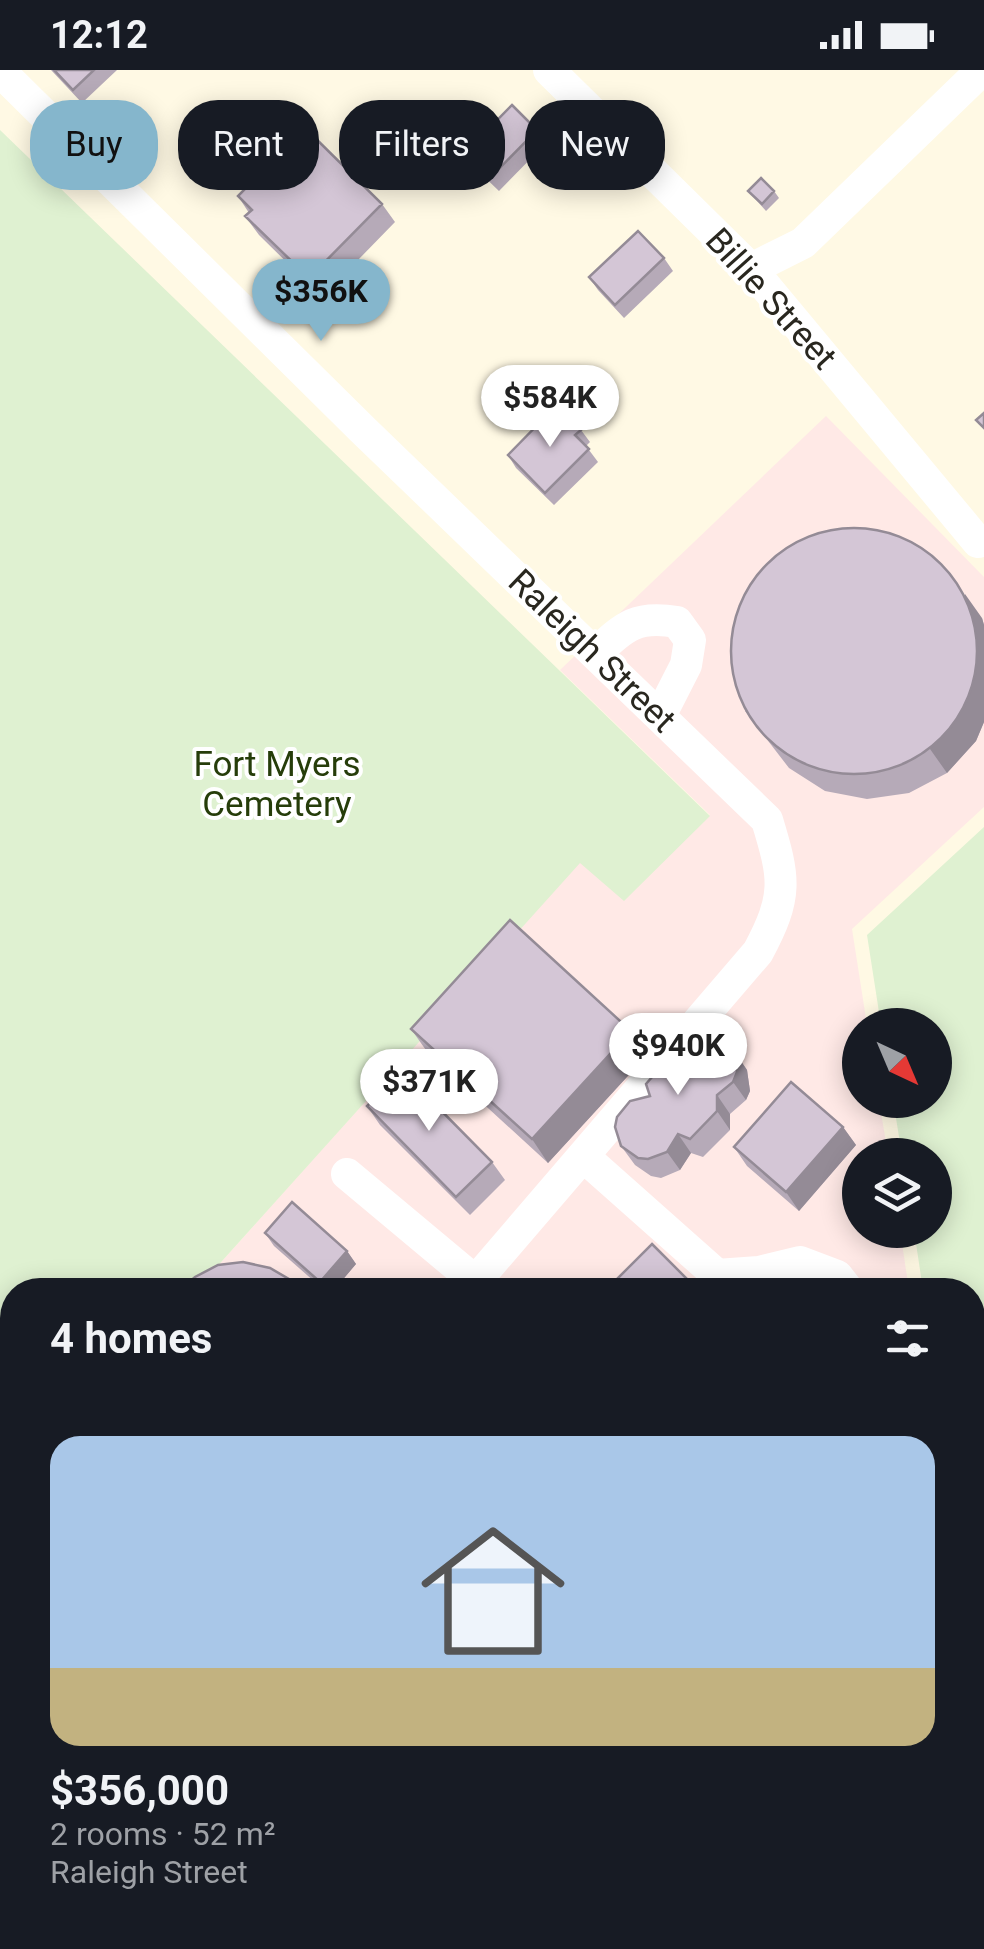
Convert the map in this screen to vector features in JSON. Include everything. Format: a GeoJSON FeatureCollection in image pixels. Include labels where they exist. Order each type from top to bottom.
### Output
{"type":"FeatureCollection","features":[{"type":"Feature","properties":{"kind":"street","name":"Billie Street"},"geometry":{"type":"LineString","coordinates":[[550,70],[751,269],[978,542]]}},
{"type":"Feature","properties":{"kind":"street"},"geometry":{"type":"LineString","coordinates":[[751,269],[802,243],[982,70]]}},
{"type":"Feature","properties":{"kind":"street","name":"Raleigh Street"},"geometry":{"type":"LineString","coordinates":[[0,71],[768,820],[781,866],[779,913],[758,952],[477,1278]]}},
{"type":"Feature","properties":{"kind":"street"},"geometry":{"type":"LineString","coordinates":[[598,656],[619,631],[650,618],[677,622],[690,640],[686,666],[660,716]]}},
{"type":"Feature","properties":{"kind":"street"},"geometry":{"type":"LineString","coordinates":[[583,1156],[724,1278]]}},
{"type":"Feature","properties":{"kind":"street"},"geometry":{"type":"LineString","coordinates":[[347,1174],[463,1278]]}},
{"type":"Feature","properties":{"kind":"street"},"geometry":{"type":"LineString","coordinates":[[747,1278],[800,1262],[839,1278]]}},
{"type":"Feature","properties":{"kind":"shaded area"},"geometry":{"type":"Polygon","coordinates":[[[826,416],[984,577],[984,807],[852,929],[864,1008],[842,1008],[842,1118],[882,1118],[885,1138],[842,1138],[842,1248],[903,1248],[907,1278],[207,1278],[580,862],[710,815],[560,670],[826,416]]]}},
{"type":"Feature","properties":{"kind":"green space","name":"Fort Myers Cemetery"},"geometry":{"type":"Polygon","coordinates":[[[0,130],[30,159],[30,190],[62,190],[710,816],[624,901],[580,863],[207,1278],[0,1278],[0,130]]]}},
{"type":"Feature","properties":{"kind":"green space"},"geometry":{"type":"Polygon","coordinates":[[[984,827],[984,1278],[921,1278],[917,1248],[952,1248],[952,1138],[899,1138],[896,1118],[952,1118],[952,1008],[878,1008],[867,935],[984,827]]]}},
{"type":"Feature","properties":{"kind":"building"},"geometry":{"type":"Polygon","coordinates":[[[54,70],[94,70],[73,90],[54,70]]]}},
{"type":"Feature","properties":{"kind":"building"},"geometry":{"type":"Polygon","coordinates":[[[512,105],[525,118],[525,142],[505,163],[505,112],[512,105]]]}},
{"type":"Feature","properties":{"kind":"building"},"geometry":{"type":"Polygon","coordinates":[[[319,142],[339,162],[339,190],[368,190],[382,204],[309,278],[245,216],[252,210],[238,196],[244,190],[319,190],[319,142]]]}},
{"type":"Feature","properties":{"kind":"building"},"geometry":{"type":"Polygon","coordinates":[[[761,178],[774,191],[762,204],[748,191],[761,178]]]}},
{"type":"Feature","properties":{"kind":"building"},"geometry":{"type":"Polygon","coordinates":[[[638,231],[664,258],[615,305],[589,277],[638,231]]]}},
{"type":"Feature","properties":{"kind":"building"},"geometry":{"type":"Polygon","coordinates":[[[557,405],[581,430],[575,435],[589,449],[545,493],[508,455],[557,405]]]}},
{"type":"Feature","properties":{"kind":"building"},"geometry":{"type":"Polygon","coordinates":[[[854,528],[901,537],[941,564],[968,604],[977,651],[968,698],[941,738],[901,765],[854,774],[807,765],[767,738],[740,698],[731,651],[740,604],[767,564],[807,537],[854,528]]]}},
{"type":"Feature","properties":{"kind":"building"},"geometry":{"type":"Polygon","coordinates":[[[510,920],[631,1031],[532,1139],[411,1029],[510,920]]]}},
{"type":"Feature","properties":{"kind":"building"},"geometry":{"type":"Polygon","coordinates":[[[710,1034],[734,1051],[737,1072],[733,1082],[717,1095],[717,1111],[690,1139],[678,1134],[667,1152],[648,1159],[638,1158],[621,1146],[615,1127],[617,1117],[630,1101],[650,1096],[646,1084],[660,1068],[675,1065],[689,1039],[710,1034]]]}},
{"type":"Feature","properties":{"kind":"building"},"geometry":{"type":"Polygon","coordinates":[[[402,1071],[492,1162],[456,1197],[367,1106],[402,1071]]]}},
{"type":"Feature","properties":{"kind":"building"},"geometry":{"type":"Polygon","coordinates":[[[791,1082],[843,1127],[786,1192],[734,1147],[791,1082]]]}},
{"type":"Feature","properties":{"kind":"building"},"geometry":{"type":"Polygon","coordinates":[[[292,1202],[347,1251],[323,1278],[316,1278],[265,1233],[292,1202]]]}},
{"type":"Feature","properties":{"kind":"building"},"geometry":{"type":"Polygon","coordinates":[[[652,1244],[686,1278],[618,1278],[652,1244]]]}},
{"type":"Feature","properties":{"kind":"building"},"geometry":{"type":"Polygon","coordinates":[[[243,1262],[270,1268],[287,1278],[194,1278],[218,1265],[243,1262]]]}}]}
